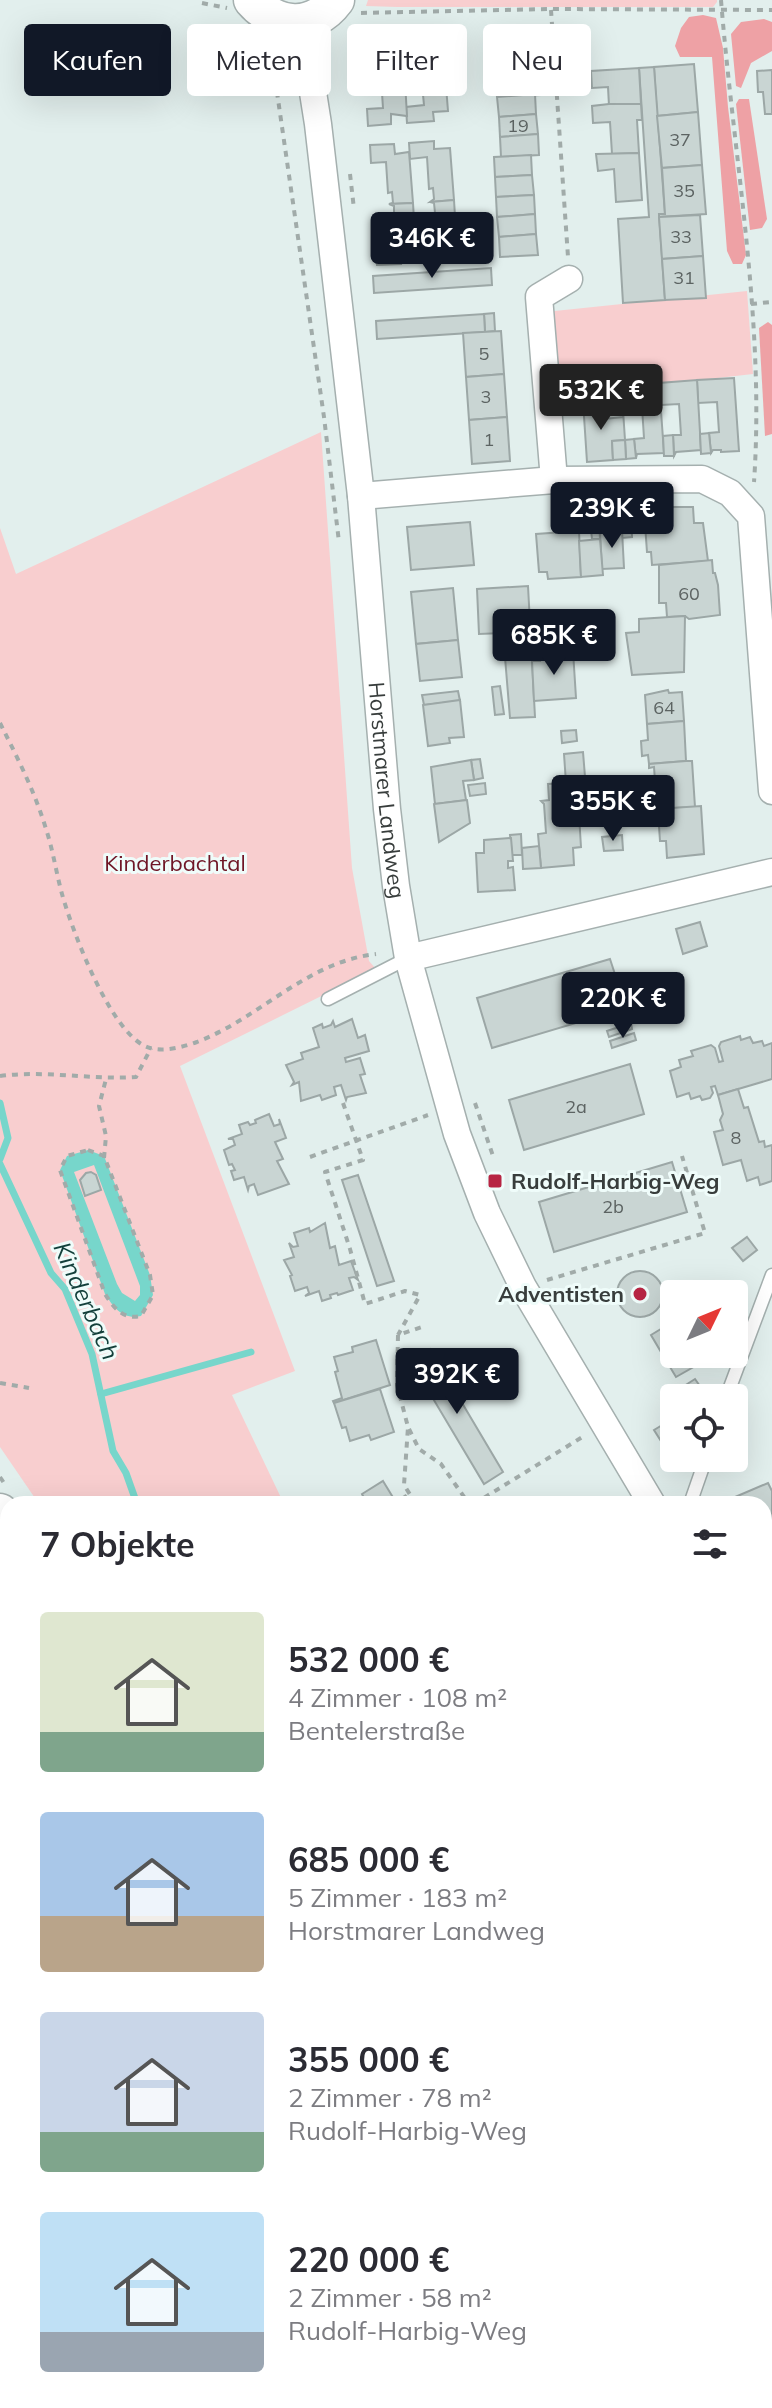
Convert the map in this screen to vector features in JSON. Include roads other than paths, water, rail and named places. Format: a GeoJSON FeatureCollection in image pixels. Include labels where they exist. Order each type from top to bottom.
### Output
{"type":"FeatureCollection","features":[{"type":"Feature","properties":{"kind":"main road"},"geometry":{"type":"LineString","coordinates":[[242,4],[288,23],[302,23],[345,7]]}},
{"type":"Feature","properties":{"kind":"street","name":"Horstmarer Landweg"},"geometry":{"type":"LineString","coordinates":[[302,23],[318,124],[361,496],[396,886],[396,956],[487,1213],[523,1287],[647,1496]]}},
{"type":"Feature","properties":{"kind":"street"},"geometry":{"type":"LineString","coordinates":[[554,480],[539,297],[569,279]]}},
{"type":"Feature","properties":{"kind":"street"},"geometry":{"type":"LineString","coordinates":[[361,496],[554,480],[702,479],[730,493],[751,516],[772,791]]}},
{"type":"Feature","properties":{"kind":"street"},"geometry":{"type":"LineString","coordinates":[[396,956],[772,872]]}},
{"type":"Feature","properties":{"kind":"lane"},"geometry":{"type":"LineString","coordinates":[[328,999],[396,956]]}},
{"type":"Feature","properties":{"kind":"lane"},"geometry":{"type":"LineString","coordinates":[[731,1384],[772,1275]]}},
{"type":"Feature","properties":{"kind":"lane"},"geometry":{"type":"LineString","coordinates":[[693,1496],[701,1472]]}},
{"type":"Feature","properties":{"kind":"water"},"geometry":{"type":"Polygon","coordinates":[[[88,1150],[104,1156],[150,1275],[153,1295],[141,1316],[124,1314],[105,1294],[60,1170],[67,1156],[88,1150]],[[94,1165],[74,1172],[122,1293],[135,1301],[140,1295],[140,1286],[94,1165]]]}},
{"type":"Feature","properties":{"kind":"waterway","name":"Kinderbach"},"geometry":{"type":"LineString","coordinates":[[0,1103],[8,1138],[0,1159]]}},
{"type":"Feature","properties":{"kind":"waterway","name":"Kinderbach"},"geometry":{"type":"LineString","coordinates":[[0,1164],[51,1273],[65,1289],[92,1354],[113,1451],[126,1473],[134,1496]]}},
{"type":"Feature","properties":{"kind":"waterway"},"geometry":{"type":"LineString","coordinates":[[101,1394],[251,1352]]}},
{"type":"Feature","properties":{"kind":"place","name":"Rudolf-Harbig-Weg"},"geometry":{"type":"Point","coordinates":[495,1181]}},
{"type":"Feature","properties":{"kind":"place","name":"Adventisten"},"geometry":{"type":"Point","coordinates":[640,1294]}},
{"type":"Feature","properties":{"kind":"park label","name":"Kinderbachtal"},"geometry":{"type":"Point","coordinates":[175,863]}}]}
